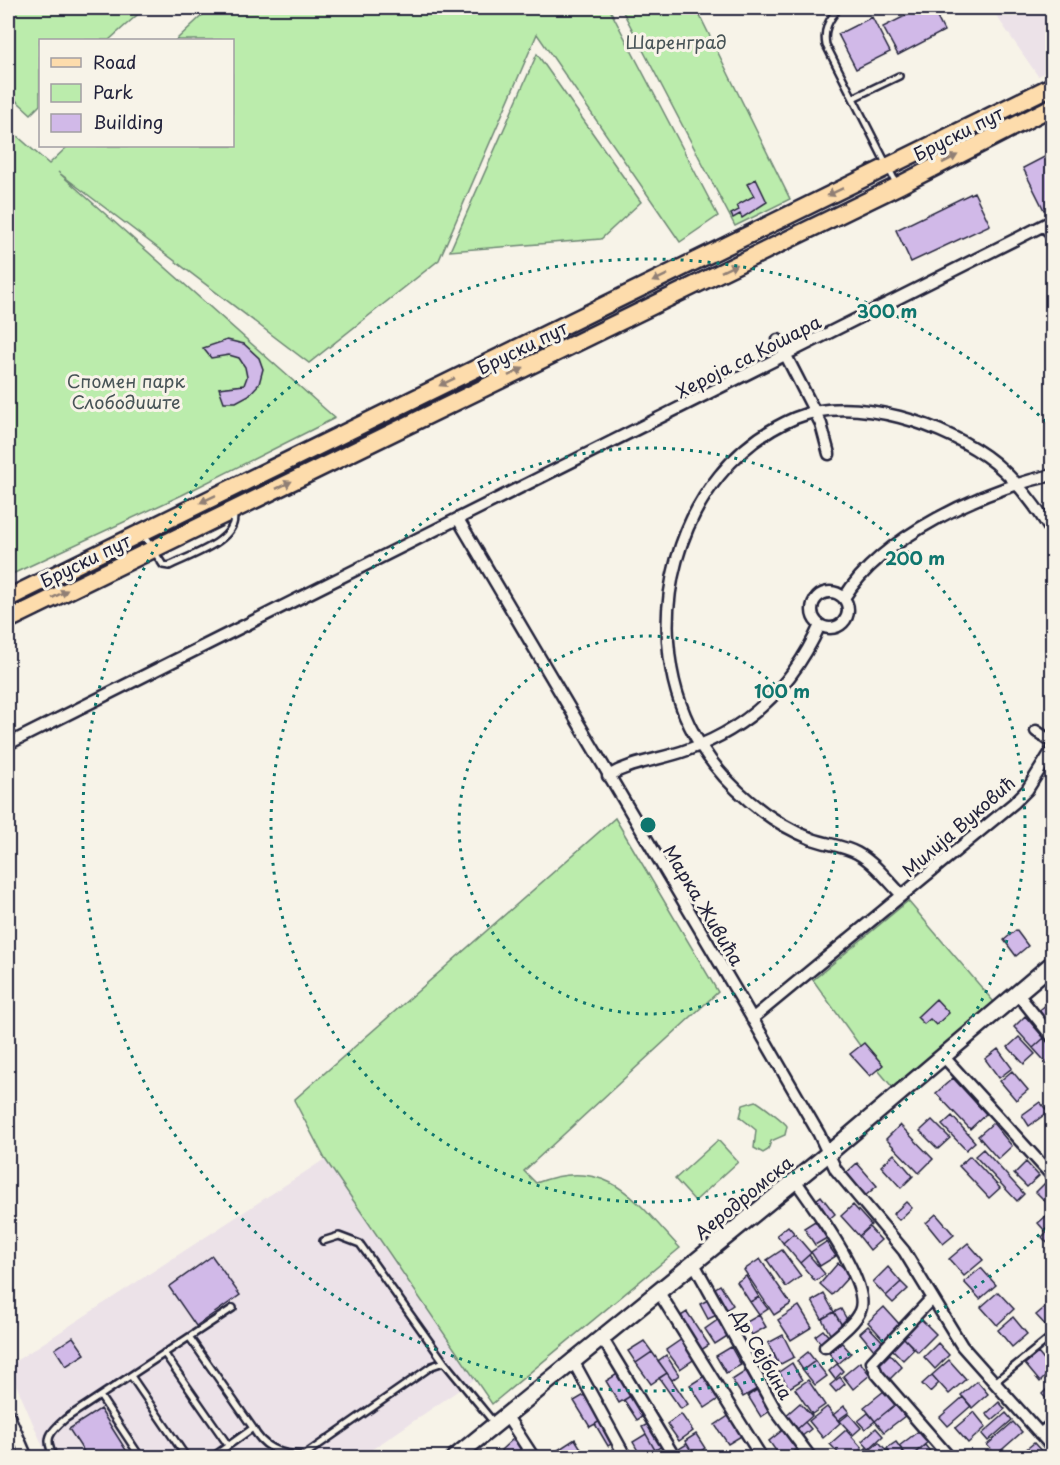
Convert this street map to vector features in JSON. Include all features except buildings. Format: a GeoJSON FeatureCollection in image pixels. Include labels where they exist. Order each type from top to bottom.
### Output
{"type":"FeatureCollection","features":[{"type":"Feature","properties":{"kind":"main road","name":"Бруски пут"},"geometry":{"type":"LineString","coordinates":[[8,598],[1053,86]]}},
{"type":"Feature","properties":{"kind":"main road","name":"Бруски пут"},"geometry":{"type":"LineString","coordinates":[[8,620],[898,186],[1053,107]]}},
{"type":"Feature","properties":{"kind":"street"},"geometry":{"type":"LineString","coordinates":[[1049,223],[1053,237]]}},
{"type":"Feature","properties":{"kind":"street","name":"Хероја са Кошара"},"geometry":{"type":"LineString","coordinates":[[8,744],[1049,223]]}},
{"type":"Feature","properties":{"kind":"street"},"geometry":{"type":"LineString","coordinates":[[778,340],[826,435],[829,454]]}},
{"type":"Feature","properties":{"kind":"street","name":"Милија Вуковић"},"geometry":{"type":"LineString","coordinates":[[902,895],[872,864],[856,853],[811,838],[782,824],[755,805],[728,780],[700,745],[676,688],[666,626],[671,577],[682,539],[703,499],[739,455],[766,433],[795,418],[814,412],[868,411],[933,427],[968,443],[1018,484],[1053,532]]}},
{"type":"Feature","properties":{"kind":"street"},"geometry":{"type":"LineString","coordinates":[[844,598],[851,587],[885,554],[939,517],[965,504],[1018,484],[1053,476]]}},
{"type":"Feature","properties":{"kind":"street","name":"Марка Живића"},"geometry":{"type":"LineString","coordinates":[[458,519],[752,1019],[837,1170],[904,1251],[962,1346],[1053,1447]]}},
{"type":"Feature","properties":{"kind":"street"},"geometry":{"type":"LineString","coordinates":[[827,592],[839,594],[844,598],[848,609],[846,620],[831,628],[820,625],[812,610],[816,598],[827,592]]}},
{"type":"Feature","properties":{"kind":"street"},"geometry":{"type":"LineString","coordinates":[[608,776],[640,761],[700,745],[745,721],[782,690],[810,647],[820,625]]}},
{"type":"Feature","properties":{"kind":"street"},"geometry":{"type":"LineString","coordinates":[[1036,731],[1053,742]]}},
{"type":"Feature","properties":{"kind":"street","name":"Милија Вуковић"},"geometry":{"type":"LineString","coordinates":[[752,1019],[1027,790],[1053,750]]}},
{"type":"Feature","properties":{"kind":"street","name":"Аеродромска"},"geometry":{"type":"LineString","coordinates":[[454,1458],[572,1359],[828,1153],[1017,993],[1052,967]]}},
{"type":"Feature","properties":{"kind":"street"},"geometry":{"type":"LineString","coordinates":[[1017,993],[1053,1037]]}},
{"type":"Feature","properties":{"kind":"street"},"geometry":{"type":"LineString","coordinates":[[943,1056],[1053,1176]]}},
{"type":"Feature","properties":{"kind":"street"},"geometry":{"type":"LineString","coordinates":[[795,1180],[826,1224],[849,1263],[861,1300],[861,1308],[855,1319],[825,1347]]}},
{"type":"Feature","properties":{"kind":"street","name":"Др Сејбина"},"geometry":{"type":"LineString","coordinates":[[693,1262],[776,1411],[811,1458]]}},
{"type":"Feature","properties":{"kind":"street"},"geometry":{"type":"LineString","coordinates":[[658,1291],[762,1458]]}},
{"type":"Feature","properties":{"kind":"street"},"geometry":{"type":"LineString","coordinates":[[932,1298],[872,1362],[877,1374],[950,1458]]}},
{"type":"Feature","properties":{"kind":"street"},"geometry":{"type":"LineString","coordinates":[[601,1336],[675,1458]]}},
{"type":"Feature","properties":{"kind":"street"},"geometry":{"type":"LineString","coordinates":[[572,1359],[626,1458]]}},
{"type":"Feature","properties":{"kind":"street"},"geometry":{"type":"LineString","coordinates":[[8,1414],[27,1458]]}},
{"type":"Feature","properties":{"kind":"street"},"geometry":{"type":"LineString","coordinates":[[500,1419],[534,1458]]}},
{"type":"Feature","properties":{"kind":"street"},"geometry":{"type":"LineString","coordinates":[[1040,1434],[1053,1424]]}},
{"type":"Feature","properties":{"kind":"lane"},"geometry":{"type":"LineString","coordinates":[[839,8],[828,23],[824,39],[898,186]]}},
{"type":"Feature","properties":{"kind":"lane"},"geometry":{"type":"LineString","coordinates":[[853,98],[899,76]]}},
{"type":"Feature","properties":{"kind":"lane"},"geometry":{"type":"LineString","coordinates":[[142,532],[163,565],[169,566],[226,538],[233,524],[231,510]]}},
{"type":"Feature","properties":{"kind":"lane"},"geometry":{"type":"LineString","coordinates":[[323,1241],[339,1236],[360,1244],[444,1362],[500,1419]]}},
{"type":"Feature","properties":{"kind":"lane"},"geometry":{"type":"LineString","coordinates":[[55,1458],[49,1448],[48,1439],[51,1432],[100,1396],[233,1308]]}},
{"type":"Feature","properties":{"kind":"lane"},"geometry":{"type":"LineString","coordinates":[[994,1382],[1053,1336]]}},
{"type":"Feature","properties":{"kind":"lane"},"geometry":{"type":"LineString","coordinates":[[190,1338],[262,1441],[284,1455],[302,1456],[432,1366],[444,1362]]}},
{"type":"Feature","properties":{"kind":"lane"},"geometry":{"type":"LineString","coordinates":[[164,1353],[228,1445]]}},
{"type":"Feature","properties":{"kind":"lane"},"geometry":{"type":"LineString","coordinates":[[130,1376],[187,1458]]}},
{"type":"Feature","properties":{"kind":"lane"},"geometry":{"type":"LineString","coordinates":[[100,1396],[141,1458]]}},
{"type":"Feature","properties":{"kind":"lane"},"geometry":{"type":"LineString","coordinates":[[211,1458],[253,1428]]}},
{"type":"Feature","properties":{"kind":"shaded area"},"geometry":{"type":"Polygon","coordinates":[[[991,8],[1052,8],[1052,69],[1038,76],[991,8]]]}},
{"type":"Feature","properties":{"kind":"shaded area"},"geometry":{"type":"Polygon","coordinates":[[[325,1159],[475,1379],[361,1457],[48,1458],[8,1366],[325,1159]]]}},
{"type":"Feature","properties":{"kind":"green space"},"geometry":{"type":"Polygon","coordinates":[[[8,8],[145,8],[110,39],[39,39],[39,106],[31,114],[8,93],[8,8]]]}},
{"type":"Feature","properties":{"kind":"green space","name":"Спомен парк Слободиште"},"geometry":{"type":"Polygon","coordinates":[[[210,8],[609,8],[718,216],[680,242],[537,34],[439,260],[309,363],[58,172],[335,418],[182,495],[8,576],[8,128],[49,164],[67,147],[234,147],[234,39],[177,39],[210,8]]]}},
{"type":"Feature","properties":{"kind":"green space","name":"Шаренград"},"geometry":{"type":"Polygon","coordinates":[[[621,8],[696,8],[790,199],[735,226],[621,8]]]}},
{"type":"Feature","properties":{"kind":"green space"},"geometry":{"type":"Polygon","coordinates":[[[537,54],[641,202],[601,239],[450,251],[537,54]]]}},
{"type":"Feature","properties":{"kind":"green space"},"geometry":{"type":"Polygon","coordinates":[[[615,818],[718,992],[524,1171],[536,1183],[561,1176],[583,1175],[602,1179],[634,1199],[680,1248],[492,1404],[325,1159],[294,1100],[615,818]]]}},
{"type":"Feature","properties":{"kind":"green space"},"geometry":{"type":"Polygon","coordinates":[[[908,901],[1005,1015],[943,1056],[903,1100],[873,1064],[813,980],[908,901]]]}},
{"type":"Feature","properties":{"kind":"green space"},"geometry":{"type":"Polygon","coordinates":[[[756,1101],[787,1126],[785,1135],[771,1141],[768,1150],[763,1153],[754,1148],[756,1130],[740,1117],[743,1105],[756,1101]]]}},
{"type":"Feature","properties":{"kind":"green space"},"geometry":{"type":"Polygon","coordinates":[[[718,1140],[738,1162],[695,1201],[675,1179],[718,1140]]]}}]}
